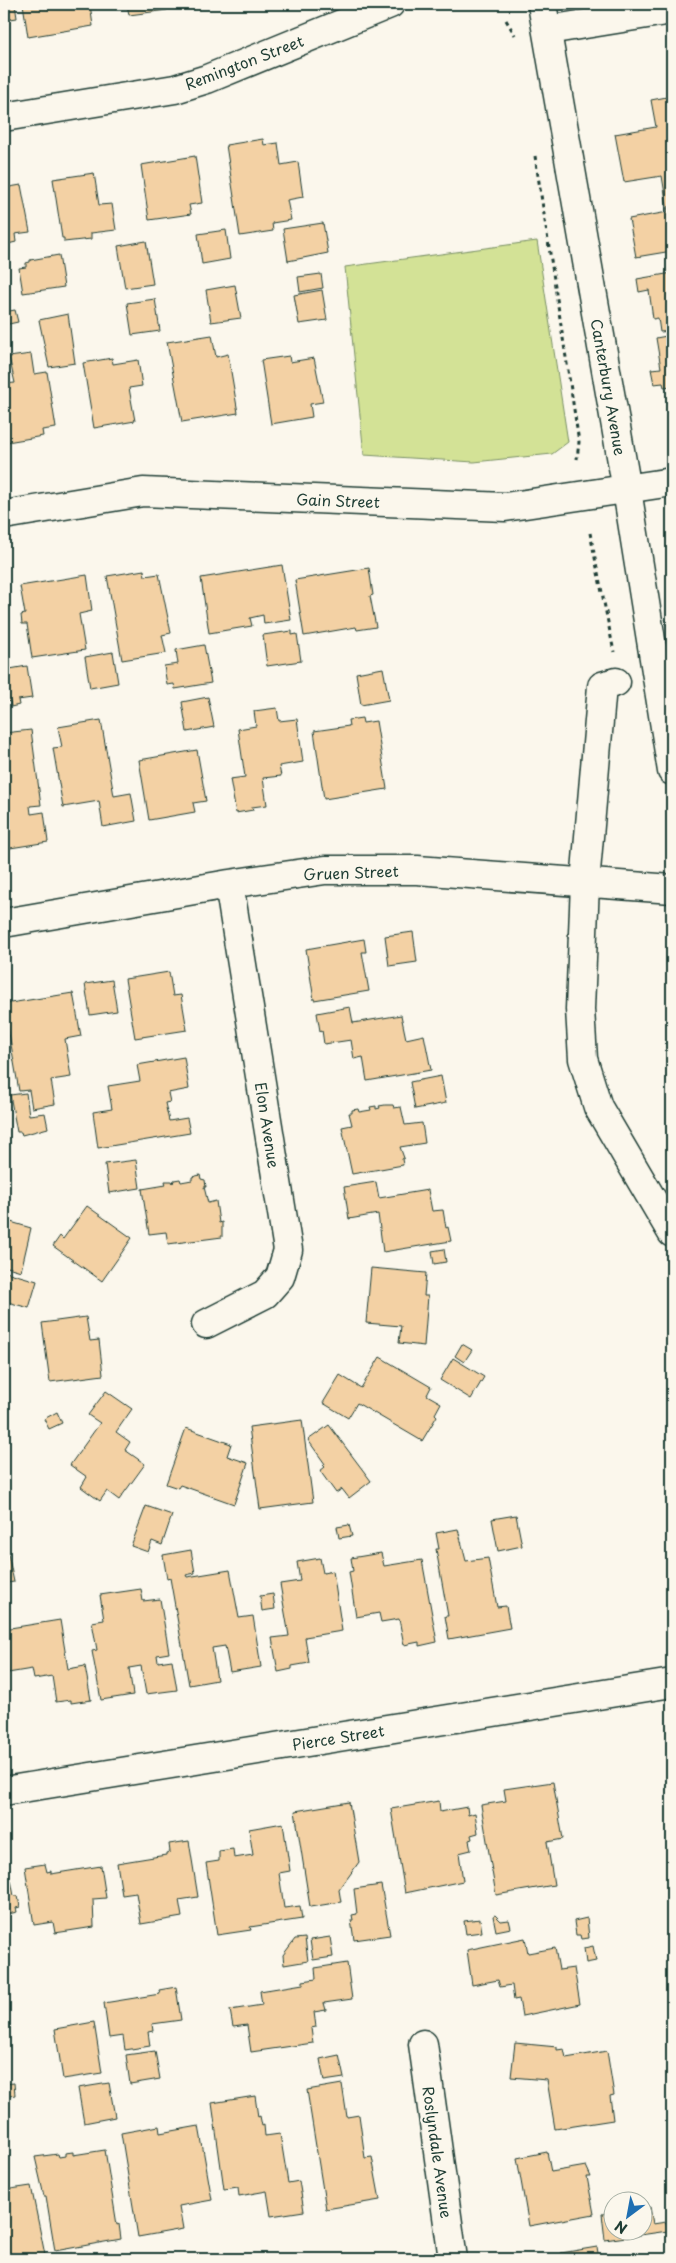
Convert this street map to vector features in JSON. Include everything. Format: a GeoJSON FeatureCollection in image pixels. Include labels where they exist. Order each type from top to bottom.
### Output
{"type":"FeatureCollection","features":[{"type":"Feature","properties":{"kind":"street","name":"Remington Street"},"geometry":{"type":"LineString","coordinates":[[4,117],[175,89],[208,78],[390,4]]}},
{"type":"Feature","properties":{"kind":"street","name":"Canterbury Avenue"},"geometry":{"type":"LineString","coordinates":[[542,4],[627,490],[672,772]]}},
{"type":"Feature","properties":{"kind":"street"},"geometry":{"type":"LineString","coordinates":[[548,30],[672,10]]}},
{"type":"Feature","properties":{"kind":"street","name":"Gain Street"},"geometry":{"type":"LineString","coordinates":[[4,515],[143,492],[505,506],[627,490],[672,482]]}},
{"type":"Feature","properties":{"kind":"street"},"geometry":{"type":"LineString","coordinates":[[616,682],[602,686],[585,883],[580,1009],[582,1059],[598,1107],[672,1233]]}},
{"type":"Feature","properties":{"kind":"street","name":"Gruen Street"},"geometry":{"type":"LineString","coordinates":[[4,923],[229,884],[325,870],[408,870],[672,889]]}},
{"type":"Feature","properties":{"kind":"street","name":"Elon Avenue"},"geometry":{"type":"LineString","coordinates":[[206,1324],[265,1294],[280,1276],[288,1250],[229,884]]}},
{"type":"Feature","properties":{"kind":"street","name":"Pierce Street"},"geometry":{"type":"LineString","coordinates":[[4,1791],[672,1683]]}},
{"type":"Feature","properties":{"kind":"street","name":"Roslyndale Avenue"},"geometry":{"type":"LineString","coordinates":[[423,2044],[453,2259]]}},
{"type":"Feature","properties":{"kind":"path"},"geometry":{"type":"LineString","coordinates":[[506,20],[517,39]]}},
{"type":"Feature","properties":{"kind":"path"},"geometry":{"type":"LineString","coordinates":[[534,147],[579,442],[577,459]]}},
{"type":"Feature","properties":{"kind":"path"},"geometry":{"type":"LineString","coordinates":[[590,533],[617,665],[616,682]]}},
{"type":"Feature","properties":{"kind":"green space"},"geometry":{"type":"Polygon","coordinates":[[[537,241],[568,442],[552,454],[474,462],[364,455],[345,267],[537,241]]]}},
{"type":"Feature","properties":{"kind":"building"},"geometry":{"type":"Polygon","coordinates":[[[4,4],[15,4],[17,18],[4,20],[4,4]]]}},
{"type":"Feature","properties":{"kind":"building"},"geometry":{"type":"Polygon","coordinates":[[[23,4],[90,4],[93,26],[28,37],[23,4]]]}},
{"type":"Feature","properties":{"kind":"building"},"geometry":{"type":"Polygon","coordinates":[[[127,4],[166,4],[167,10],[129,15],[127,4]]]}},
{"type":"Feature","properties":{"kind":"building"},"geometry":{"type":"Polygon","coordinates":[[[672,96],[672,251],[636,257],[629,219],[668,212],[662,176],[624,182],[615,134],[656,127],[651,100],[672,96]]]}},
{"type":"Feature","properties":{"kind":"building"},"geometry":{"type":"Polygon","coordinates":[[[263,139],[264,145],[278,143],[281,165],[298,162],[303,197],[287,200],[291,220],[272,223],[273,231],[240,236],[226,145],[263,139]]]}},
{"type":"Feature","properties":{"kind":"building"},"geometry":{"type":"Polygon","coordinates":[[[195,156],[202,203],[189,205],[191,214],[149,220],[141,165],[195,156]]]}},
{"type":"Feature","properties":{"kind":"building"},"geometry":{"type":"Polygon","coordinates":[[[94,173],[99,205],[112,204],[116,230],[91,233],[91,239],[64,242],[53,179],[94,173]]]}},
{"type":"Feature","properties":{"kind":"building"},"geometry":{"type":"Polygon","coordinates":[[[21,185],[30,232],[15,234],[16,242],[4,245],[4,188],[21,185]]]}},
{"type":"Feature","properties":{"kind":"building"},"geometry":{"type":"Polygon","coordinates":[[[323,223],[328,253],[288,261],[283,229],[323,223]]]}},
{"type":"Feature","properties":{"kind":"building"},"geometry":{"type":"Polygon","coordinates":[[[226,230],[230,259],[202,264],[198,234],[226,230]]]}},
{"type":"Feature","properties":{"kind":"building"},"geometry":{"type":"Polygon","coordinates":[[[146,241],[153,284],[125,288],[118,246],[146,241]]]}},
{"type":"Feature","properties":{"kind":"building"},"geometry":{"type":"Polygon","coordinates":[[[4,255],[7,272],[4,273],[4,255]]]}},
{"type":"Feature","properties":{"kind":"building"},"geometry":{"type":"Polygon","coordinates":[[[59,255],[64,287],[23,293],[19,268],[26,267],[26,263],[30,262],[30,260],[59,255]]]}},
{"type":"Feature","properties":{"kind":"building"},"geometry":{"type":"Polygon","coordinates":[[[672,273],[672,331],[660,332],[658,318],[653,319],[649,290],[639,292],[637,279],[672,273]]]}},
{"type":"Feature","properties":{"kind":"building"},"geometry":{"type":"Polygon","coordinates":[[[321,274],[323,288],[300,292],[298,277],[321,274]]]}},
{"type":"Feature","properties":{"kind":"building"},"geometry":{"type":"Polygon","coordinates":[[[235,285],[241,318],[211,322],[206,290],[235,285]]]}},
{"type":"Feature","properties":{"kind":"building"},"geometry":{"type":"Polygon","coordinates":[[[322,290],[327,320],[299,324],[294,295],[322,290]]]}},
{"type":"Feature","properties":{"kind":"building"},"geometry":{"type":"Polygon","coordinates":[[[155,299],[160,331],[132,335],[127,303],[155,299]]]}},
{"type":"Feature","properties":{"kind":"building"},"geometry":{"type":"Polygon","coordinates":[[[15,310],[18,322],[4,325],[4,312],[15,310]]]}},
{"type":"Feature","properties":{"kind":"building"},"geometry":{"type":"Polygon","coordinates":[[[68,314],[75,363],[49,367],[39,320],[68,314]]]}},
{"type":"Feature","properties":{"kind":"building"},"geometry":{"type":"Polygon","coordinates":[[[212,335],[216,357],[228,354],[238,413],[182,422],[167,342],[212,335]]]}},
{"type":"Feature","properties":{"kind":"building"},"geometry":{"type":"Polygon","coordinates":[[[672,335],[672,386],[664,387],[663,383],[654,384],[651,369],[661,368],[656,338],[672,335]]]}},
{"type":"Feature","properties":{"kind":"building"},"geometry":{"type":"Polygon","coordinates":[[[31,354],[34,374],[47,372],[56,428],[42,430],[43,436],[7,442],[4,422],[4,384],[15,383],[9,357],[31,354]]]}},
{"type":"Feature","properties":{"kind":"building"},"geometry":{"type":"Polygon","coordinates":[[[289,356],[290,362],[314,358],[323,402],[310,404],[312,417],[271,424],[261,360],[289,356]]]}},
{"type":"Feature","properties":{"kind":"building"},"geometry":{"type":"Polygon","coordinates":[[[112,358],[113,364],[138,360],[142,386],[129,388],[135,421],[94,428],[83,363],[112,358]]]}},
{"type":"Feature","properties":{"kind":"building"},"geometry":{"type":"Polygon","coordinates":[[[282,565],[291,620],[264,624],[263,615],[250,618],[252,626],[209,633],[201,578],[282,565]]]}},
{"type":"Feature","properties":{"kind":"building"},"geometry":{"type":"Polygon","coordinates":[[[369,568],[373,595],[370,596],[376,627],[357,630],[356,627],[304,636],[295,580],[369,568]]]}},
{"type":"Feature","properties":{"kind":"building"},"geometry":{"type":"Polygon","coordinates":[[[144,570],[145,576],[159,574],[171,633],[162,635],[166,653],[122,660],[107,576],[144,570]]]}},
{"type":"Feature","properties":{"kind":"building"},"geometry":{"type":"Polygon","coordinates":[[[87,575],[92,611],[79,614],[85,650],[32,658],[27,624],[22,624],[21,615],[25,614],[20,586],[87,575]]]}},
{"type":"Feature","properties":{"kind":"building"},"geometry":{"type":"Polygon","coordinates":[[[292,631],[292,635],[297,634],[301,661],[267,666],[263,635],[292,631]]]}},
{"type":"Feature","properties":{"kind":"building"},"geometry":{"type":"Polygon","coordinates":[[[204,645],[211,683],[175,689],[174,684],[167,685],[164,666],[178,664],[176,650],[204,645]]]}},
{"type":"Feature","properties":{"kind":"building"},"geometry":{"type":"Polygon","coordinates":[[[113,652],[118,683],[90,688],[85,657],[113,652]]]}},
{"type":"Feature","properties":{"kind":"building"},"geometry":{"type":"Polygon","coordinates":[[[27,666],[32,698],[18,700],[19,705],[11,707],[10,701],[4,703],[4,670],[27,666]]]}},
{"type":"Feature","properties":{"kind":"building"},"geometry":{"type":"Polygon","coordinates":[[[383,668],[389,700],[361,705],[356,673],[383,668]]]}},
{"type":"Feature","properties":{"kind":"building"},"geometry":{"type":"Polygon","coordinates":[[[208,697],[214,727],[187,732],[182,702],[208,697]]]}},
{"type":"Feature","properties":{"kind":"building"},"geometry":{"type":"Polygon","coordinates":[[[277,708],[279,721],[297,719],[303,762],[279,766],[281,776],[263,778],[267,805],[252,807],[253,810],[236,813],[230,779],[245,777],[238,729],[256,726],[254,711],[277,708]]]}},
{"type":"Feature","properties":{"kind":"building"},"geometry":{"type":"Polygon","coordinates":[[[362,718],[363,723],[376,721],[387,789],[324,799],[314,731],[349,726],[348,720],[362,718]]]}},
{"type":"Feature","properties":{"kind":"building"},"geometry":{"type":"Polygon","coordinates":[[[101,720],[114,796],[131,793],[136,821],[103,827],[99,801],[63,807],[53,748],[62,747],[58,727],[101,720]]]}},
{"type":"Feature","properties":{"kind":"building"},"geometry":{"type":"Polygon","coordinates":[[[31,730],[41,805],[30,806],[31,814],[44,812],[48,842],[4,849],[4,733],[31,730]]]}},
{"type":"Feature","properties":{"kind":"building"},"geometry":{"type":"Polygon","coordinates":[[[197,750],[206,801],[193,803],[195,812],[149,820],[139,760],[197,750]]]}},
{"type":"Feature","properties":{"kind":"building"},"geometry":{"type":"Polygon","coordinates":[[[413,932],[417,962],[389,966],[385,936],[413,932]]]}},
{"type":"Feature","properties":{"kind":"building"},"geometry":{"type":"Polygon","coordinates":[[[364,939],[366,952],[362,952],[369,991],[314,1000],[306,949],[364,939]]]}},
{"type":"Feature","properties":{"kind":"building"},"geometry":{"type":"Polygon","coordinates":[[[169,972],[173,996],[181,995],[187,1030],[135,1038],[125,979],[169,972]]]}},
{"type":"Feature","properties":{"kind":"building"},"geometry":{"type":"Polygon","coordinates":[[[112,980],[117,1011],[90,1015],[85,984],[112,980]]]}},
{"type":"Feature","properties":{"kind":"building"},"geometry":{"type":"Polygon","coordinates":[[[73,993],[81,1036],[65,1039],[71,1077],[51,1080],[55,1104],[32,1108],[29,1090],[19,1091],[4,1004],[73,993]]]}},
{"type":"Feature","properties":{"kind":"building"},"geometry":{"type":"Polygon","coordinates":[[[350,1007],[353,1023],[401,1015],[406,1039],[424,1035],[431,1070],[367,1081],[363,1057],[354,1059],[351,1040],[324,1044],[322,1030],[320,1031],[317,1013],[350,1007]]]}},
{"type":"Feature","properties":{"kind":"building"},"geometry":{"type":"Polygon","coordinates":[[[184,1057],[189,1089],[168,1093],[170,1102],[165,1103],[169,1121],[187,1118],[190,1133],[98,1148],[93,1112],[112,1109],[108,1086],[140,1081],[137,1065],[184,1057]]]}},
{"type":"Feature","properties":{"kind":"building"},"geometry":{"type":"Polygon","coordinates":[[[441,1076],[446,1103],[415,1109],[410,1082],[441,1076]]]}},
{"type":"Feature","properties":{"kind":"building"},"geometry":{"type":"Polygon","coordinates":[[[26,1093],[29,1115],[45,1113],[48,1128],[22,1135],[21,1132],[17,1132],[10,1095],[26,1093]]]}},
{"type":"Feature","properties":{"kind":"building"},"geometry":{"type":"Polygon","coordinates":[[[393,1105],[394,1108],[401,1107],[405,1125],[422,1123],[425,1143],[400,1147],[404,1158],[402,1159],[403,1165],[352,1174],[342,1127],[352,1125],[349,1113],[352,1113],[352,1110],[358,1109],[359,1112],[371,1110],[370,1107],[376,1106],[376,1109],[380,1108],[379,1106],[393,1105]]]}},
{"type":"Feature","properties":{"kind":"building"},"geometry":{"type":"Polygon","coordinates":[[[136,1160],[140,1188],[109,1193],[105,1164],[136,1160]]]}},
{"type":"Feature","properties":{"kind":"building"},"geometry":{"type":"Polygon","coordinates":[[[200,1175],[201,1179],[205,1180],[206,1187],[204,1187],[208,1203],[216,1201],[219,1223],[222,1222],[222,1237],[168,1244],[166,1232],[149,1234],[142,1189],[166,1185],[165,1181],[172,1181],[173,1183],[174,1180],[180,1179],[181,1182],[192,1180],[192,1177],[200,1175]]]}},
{"type":"Feature","properties":{"kind":"building"},"geometry":{"type":"Polygon","coordinates":[[[376,1182],[379,1198],[428,1190],[432,1211],[443,1210],[446,1228],[448,1227],[451,1241],[383,1252],[378,1214],[349,1219],[344,1187],[376,1182]]]}},
{"type":"Feature","properties":{"kind":"building"},"geometry":{"type":"Polygon","coordinates":[[[87,1206],[132,1238],[102,1281],[53,1246],[60,1236],[63,1239],[87,1206]]]}},
{"type":"Feature","properties":{"kind":"building"},"geometry":{"type":"Polygon","coordinates":[[[4,1220],[31,1228],[21,1271],[4,1266],[4,1220]]]}},
{"type":"Feature","properties":{"kind":"building"},"geometry":{"type":"Polygon","coordinates":[[[444,1249],[446,1262],[434,1264],[432,1251],[444,1249]]]}},
{"type":"Feature","properties":{"kind":"building"},"geometry":{"type":"Polygon","coordinates":[[[371,1268],[426,1273],[424,1296],[428,1296],[424,1346],[399,1343],[401,1326],[366,1323],[371,1268]]]}},
{"type":"Feature","properties":{"kind":"building"},"geometry":{"type":"Polygon","coordinates":[[[6,1272],[37,1281],[29,1308],[4,1301],[6,1272]]]}},
{"type":"Feature","properties":{"kind":"building"},"geometry":{"type":"Polygon","coordinates":[[[86,1317],[90,1341],[99,1340],[103,1375],[50,1382],[42,1323],[86,1317]]]}},
{"type":"Feature","properties":{"kind":"building"},"geometry":{"type":"Polygon","coordinates":[[[462,1344],[472,1350],[464,1362],[455,1356],[462,1344]]]}},
{"type":"Feature","properties":{"kind":"building"},"geometry":{"type":"Polygon","coordinates":[[[380,1357],[431,1387],[427,1395],[441,1403],[435,1414],[437,1416],[422,1441],[357,1403],[348,1418],[323,1403],[340,1375],[361,1388],[380,1357]]]}},
{"type":"Feature","properties":{"kind":"building"},"geometry":{"type":"Polygon","coordinates":[[[453,1358],[484,1377],[471,1399],[440,1380],[453,1358]]]}},
{"type":"Feature","properties":{"kind":"building"},"geometry":{"type":"Polygon","coordinates":[[[106,1391],[132,1409],[116,1432],[130,1442],[125,1450],[145,1464],[119,1500],[107,1491],[100,1501],[81,1487],[87,1477],[70,1465],[100,1423],[88,1415],[106,1391]]]}},
{"type":"Feature","properties":{"kind":"building"},"geometry":{"type":"Polygon","coordinates":[[[57,1412],[62,1423],[49,1429],[44,1419],[57,1412]]]}},
{"type":"Feature","properties":{"kind":"building"},"geometry":{"type":"Polygon","coordinates":[[[302,1420],[313,1502],[260,1509],[249,1427],[302,1420]]]}},
{"type":"Feature","properties":{"kind":"building"},"geometry":{"type":"Polygon","coordinates":[[[329,1425],[371,1481],[349,1498],[342,1489],[336,1493],[320,1471],[325,1467],[323,1465],[325,1464],[308,1440],[329,1425]]]}},
{"type":"Feature","properties":{"kind":"building"},"geometry":{"type":"Polygon","coordinates":[[[186,1428],[231,1444],[227,1456],[248,1463],[234,1504],[180,1485],[178,1488],[166,1484],[186,1428]]]}},
{"type":"Feature","properties":{"kind":"building"},"geometry":{"type":"Polygon","coordinates":[[[146,1506],[172,1515],[162,1545],[152,1541],[148,1552],[131,1546],[146,1506]]]}},
{"type":"Feature","properties":{"kind":"building"},"geometry":{"type":"Polygon","coordinates":[[[516,1515],[522,1546],[498,1551],[492,1519],[516,1515]]]}},
{"type":"Feature","properties":{"kind":"building"},"geometry":{"type":"Polygon","coordinates":[[[349,1525],[352,1536],[339,1538],[337,1527],[349,1525]]]}},
{"type":"Feature","properties":{"kind":"building"},"geometry":{"type":"Polygon","coordinates":[[[458,1529],[466,1561],[488,1558],[497,1607],[506,1606],[510,1628],[449,1639],[445,1616],[448,1616],[436,1549],[439,1549],[436,1533],[458,1529]]]}},
{"type":"Feature","properties":{"kind":"building"},"geometry":{"type":"Polygon","coordinates":[[[4,1535],[14,1582],[7,1583],[8,1586],[4,1587],[4,1535]]]}},
{"type":"Feature","properties":{"kind":"building"},"geometry":{"type":"Polygon","coordinates":[[[191,1550],[195,1573],[186,1575],[187,1577],[230,1570],[239,1618],[253,1616],[261,1667],[230,1672],[225,1646],[212,1648],[217,1680],[189,1685],[170,1578],[167,1579],[163,1555],[191,1550]]]}},
{"type":"Feature","properties":{"kind":"building"},"geometry":{"type":"Polygon","coordinates":[[[381,1553],[384,1566],[422,1560],[437,1642],[419,1646],[419,1642],[404,1645],[399,1619],[381,1622],[379,1613],[356,1617],[349,1572],[353,1571],[351,1558],[381,1553]]]}},
{"type":"Feature","properties":{"kind":"building"},"geometry":{"type":"Polygon","coordinates":[[[320,1558],[323,1573],[333,1571],[342,1631],[305,1637],[309,1663],[292,1666],[292,1669],[278,1672],[272,1638],[289,1636],[280,1584],[300,1581],[297,1562],[320,1558]]]}},
{"type":"Feature","properties":{"kind":"building"},"geometry":{"type":"Polygon","coordinates":[[[141,1589],[143,1601],[160,1599],[169,1653],[157,1655],[158,1662],[172,1660],[177,1690],[146,1694],[141,1666],[129,1668],[133,1695],[101,1700],[92,1651],[97,1650],[92,1622],[104,1620],[100,1595],[141,1589]]]}},
{"type":"Feature","properties":{"kind":"building"},"geometry":{"type":"Polygon","coordinates":[[[273,1594],[275,1609],[262,1611],[260,1596],[273,1594]]]}},
{"type":"Feature","properties":{"kind":"building"},"geometry":{"type":"Polygon","coordinates":[[[60,1620],[68,1669],[85,1666],[91,1700],[71,1703],[71,1700],[56,1702],[52,1676],[34,1679],[32,1669],[8,1673],[4,1629],[60,1620]]]}},
{"type":"Feature","properties":{"kind":"building"},"geometry":{"type":"Polygon","coordinates":[[[553,1782],[563,1839],[547,1842],[554,1885],[496,1895],[481,1805],[506,1801],[504,1789],[553,1782]]]}},
{"type":"Feature","properties":{"kind":"building"},"geometry":{"type":"Polygon","coordinates":[[[439,1801],[440,1812],[467,1807],[468,1815],[475,1813],[478,1833],[471,1835],[472,1839],[469,1840],[471,1850],[459,1853],[463,1881],[405,1893],[391,1809],[439,1801]]]}},
{"type":"Feature","properties":{"kind":"building"},"geometry":{"type":"Polygon","coordinates":[[[349,1802],[359,1862],[339,1890],[341,1902],[310,1907],[295,1811],[349,1802]]]}},
{"type":"Feature","properties":{"kind":"building"},"geometry":{"type":"Polygon","coordinates":[[[283,1823],[290,1871],[279,1873],[284,1908],[300,1906],[302,1919],[250,1927],[251,1930],[217,1935],[206,1863],[219,1861],[219,1851],[233,1849],[234,1858],[253,1855],[249,1829],[283,1823]]]}},
{"type":"Feature","properties":{"kind":"building"},"geometry":{"type":"Polygon","coordinates":[[[189,1841],[198,1897],[179,1900],[182,1917],[141,1924],[136,1893],[122,1895],[117,1863],[166,1855],[166,1853],[170,1852],[169,1844],[189,1841]]]}},
{"type":"Feature","properties":{"kind":"building"},"geometry":{"type":"Polygon","coordinates":[[[45,1864],[47,1872],[51,1871],[51,1874],[101,1866],[106,1898],[93,1899],[94,1927],[55,1933],[53,1922],[34,1925],[25,1867],[45,1864]]]}},
{"type":"Feature","properties":{"kind":"building"},"geometry":{"type":"Polygon","coordinates":[[[11,1880],[14,1896],[18,1896],[20,1907],[16,1908],[17,1912],[4,1915],[4,1882],[11,1880]]]}},
{"type":"Feature","properties":{"kind":"building"},"geometry":{"type":"Polygon","coordinates":[[[381,1885],[390,1935],[354,1940],[351,1920],[353,1920],[352,1915],[357,1914],[354,1889],[381,1885]]]}},
{"type":"Feature","properties":{"kind":"building"},"geometry":{"type":"Polygon","coordinates":[[[495,1915],[501,1921],[509,1920],[511,1928],[496,1931],[493,1916],[495,1915]]]}},
{"type":"Feature","properties":{"kind":"building"},"geometry":{"type":"Polygon","coordinates":[[[587,1918],[589,1938],[581,1939],[580,1935],[576,1935],[574,1921],[587,1918]]]}},
{"type":"Feature","properties":{"kind":"building"},"geometry":{"type":"Polygon","coordinates":[[[480,1919],[482,1932],[466,1934],[464,1921],[480,1919]]]}},
{"type":"Feature","properties":{"kind":"building"},"geometry":{"type":"Polygon","coordinates":[[[330,1937],[333,1957],[313,1960],[310,1940],[330,1937]]]}},
{"type":"Feature","properties":{"kind":"building"},"geometry":{"type":"Polygon","coordinates":[[[305,1938],[308,1961],[284,1965],[283,1955],[295,1939],[305,1938]]]}},
{"type":"Feature","properties":{"kind":"building"},"geometry":{"type":"Polygon","coordinates":[[[525,1938],[528,1953],[555,1948],[559,1970],[574,1968],[580,2004],[522,2016],[519,1999],[514,2000],[512,1985],[500,1987],[498,1980],[472,1985],[467,1950],[525,1938]]]}},
{"type":"Feature","properties":{"kind":"building"},"geometry":{"type":"Polygon","coordinates":[[[593,1946],[596,1961],[586,1963],[584,1948],[593,1946]]]}},
{"type":"Feature","properties":{"kind":"building"},"geometry":{"type":"Polygon","coordinates":[[[347,1963],[352,1999],[324,2003],[326,2010],[314,2012],[316,2027],[311,2028],[313,2043],[251,2052],[247,2025],[233,2027],[230,2010],[262,2005],[260,1991],[303,1984],[303,1981],[316,1979],[315,1968],[347,1963]]]}},
{"type":"Feature","properties":{"kind":"building"},"geometry":{"type":"Polygon","coordinates":[[[176,1987],[181,2020],[152,2024],[153,2031],[148,2032],[150,2046],[125,2050],[123,2036],[109,2038],[104,2003],[160,1994],[159,1990],[176,1987]]]}},
{"type":"Feature","properties":{"kind":"building"},"geometry":{"type":"Polygon","coordinates":[[[94,2022],[102,2073],[63,2079],[55,2029],[94,2022]]]}},
{"type":"Feature","properties":{"kind":"building"},"geometry":{"type":"Polygon","coordinates":[[[515,2043],[557,2047],[557,2050],[564,2049],[566,2058],[607,2051],[614,2095],[610,2096],[613,2120],[555,2129],[547,2080],[511,2077],[515,2043]]]}},
{"type":"Feature","properties":{"kind":"building"},"geometry":{"type":"Polygon","coordinates":[[[155,2051],[160,2079],[130,2084],[126,2055],[155,2051]]]}},
{"type":"Feature","properties":{"kind":"building"},"geometry":{"type":"Polygon","coordinates":[[[339,2055],[344,2078],[324,2081],[320,2059],[339,2055]]]}},
{"type":"Feature","properties":{"kind":"building"},"geometry":{"type":"Polygon","coordinates":[[[14,2083],[15,2095],[4,2097],[4,2084],[14,2083]]]}},
{"type":"Feature","properties":{"kind":"building"},"geometry":{"type":"Polygon","coordinates":[[[109,2083],[115,2117],[84,2123],[78,2088],[109,2083]]]}},
{"type":"Feature","properties":{"kind":"building"},"geometry":{"type":"Polygon","coordinates":[[[342,2084],[347,2117],[359,2115],[365,2158],[372,2157],[380,2200],[326,2209],[307,2090],[342,2084]]]}},
{"type":"Feature","properties":{"kind":"building"},"geometry":{"type":"Polygon","coordinates":[[[255,2096],[258,2117],[260,2116],[262,2126],[264,2125],[265,2136],[280,2134],[288,2183],[299,2181],[304,2211],[271,2216],[267,2191],[239,2196],[238,2187],[224,2189],[212,2103],[255,2096]]]}},
{"type":"Feature","properties":{"kind":"building"},"geometry":{"type":"Polygon","coordinates":[[[159,2126],[160,2133],[199,2126],[212,2200],[179,2206],[183,2229],[138,2237],[121,2133],[159,2126]]]}},
{"type":"Feature","properties":{"kind":"building"},"geometry":{"type":"Polygon","coordinates":[[[105,2150],[121,2239],[55,2251],[46,2196],[44,2196],[35,2157],[58,2154],[59,2157],[65,2156],[65,2153],[73,2152],[73,2155],[105,2150]]]}},
{"type":"Feature","properties":{"kind":"building"},"geometry":{"type":"Polygon","coordinates":[[[547,2152],[551,2172],[586,2166],[591,2177],[587,2177],[594,2214],[529,2226],[517,2158],[547,2152]]]}},
{"type":"Feature","properties":{"kind":"building"},"geometry":{"type":"Polygon","coordinates":[[[31,2186],[45,2255],[4,2259],[4,2190],[31,2186]]]}},
{"type":"Feature","properties":{"kind":"building"},"geometry":{"type":"Polygon","coordinates":[[[602,2214],[604,2214],[604,2231],[602,2214]]]}},
{"type":"Feature","properties":{"kind":"building"},"geometry":{"type":"Polygon","coordinates":[[[666,2222],[668,2231],[654,2233],[654,2224],[666,2222]]]}},
{"type":"Feature","properties":{"kind":"building"},"geometry":{"type":"Polygon","coordinates":[[[597,2247],[599,2259],[562,2259],[561,2253],[597,2247]]]}}]}
